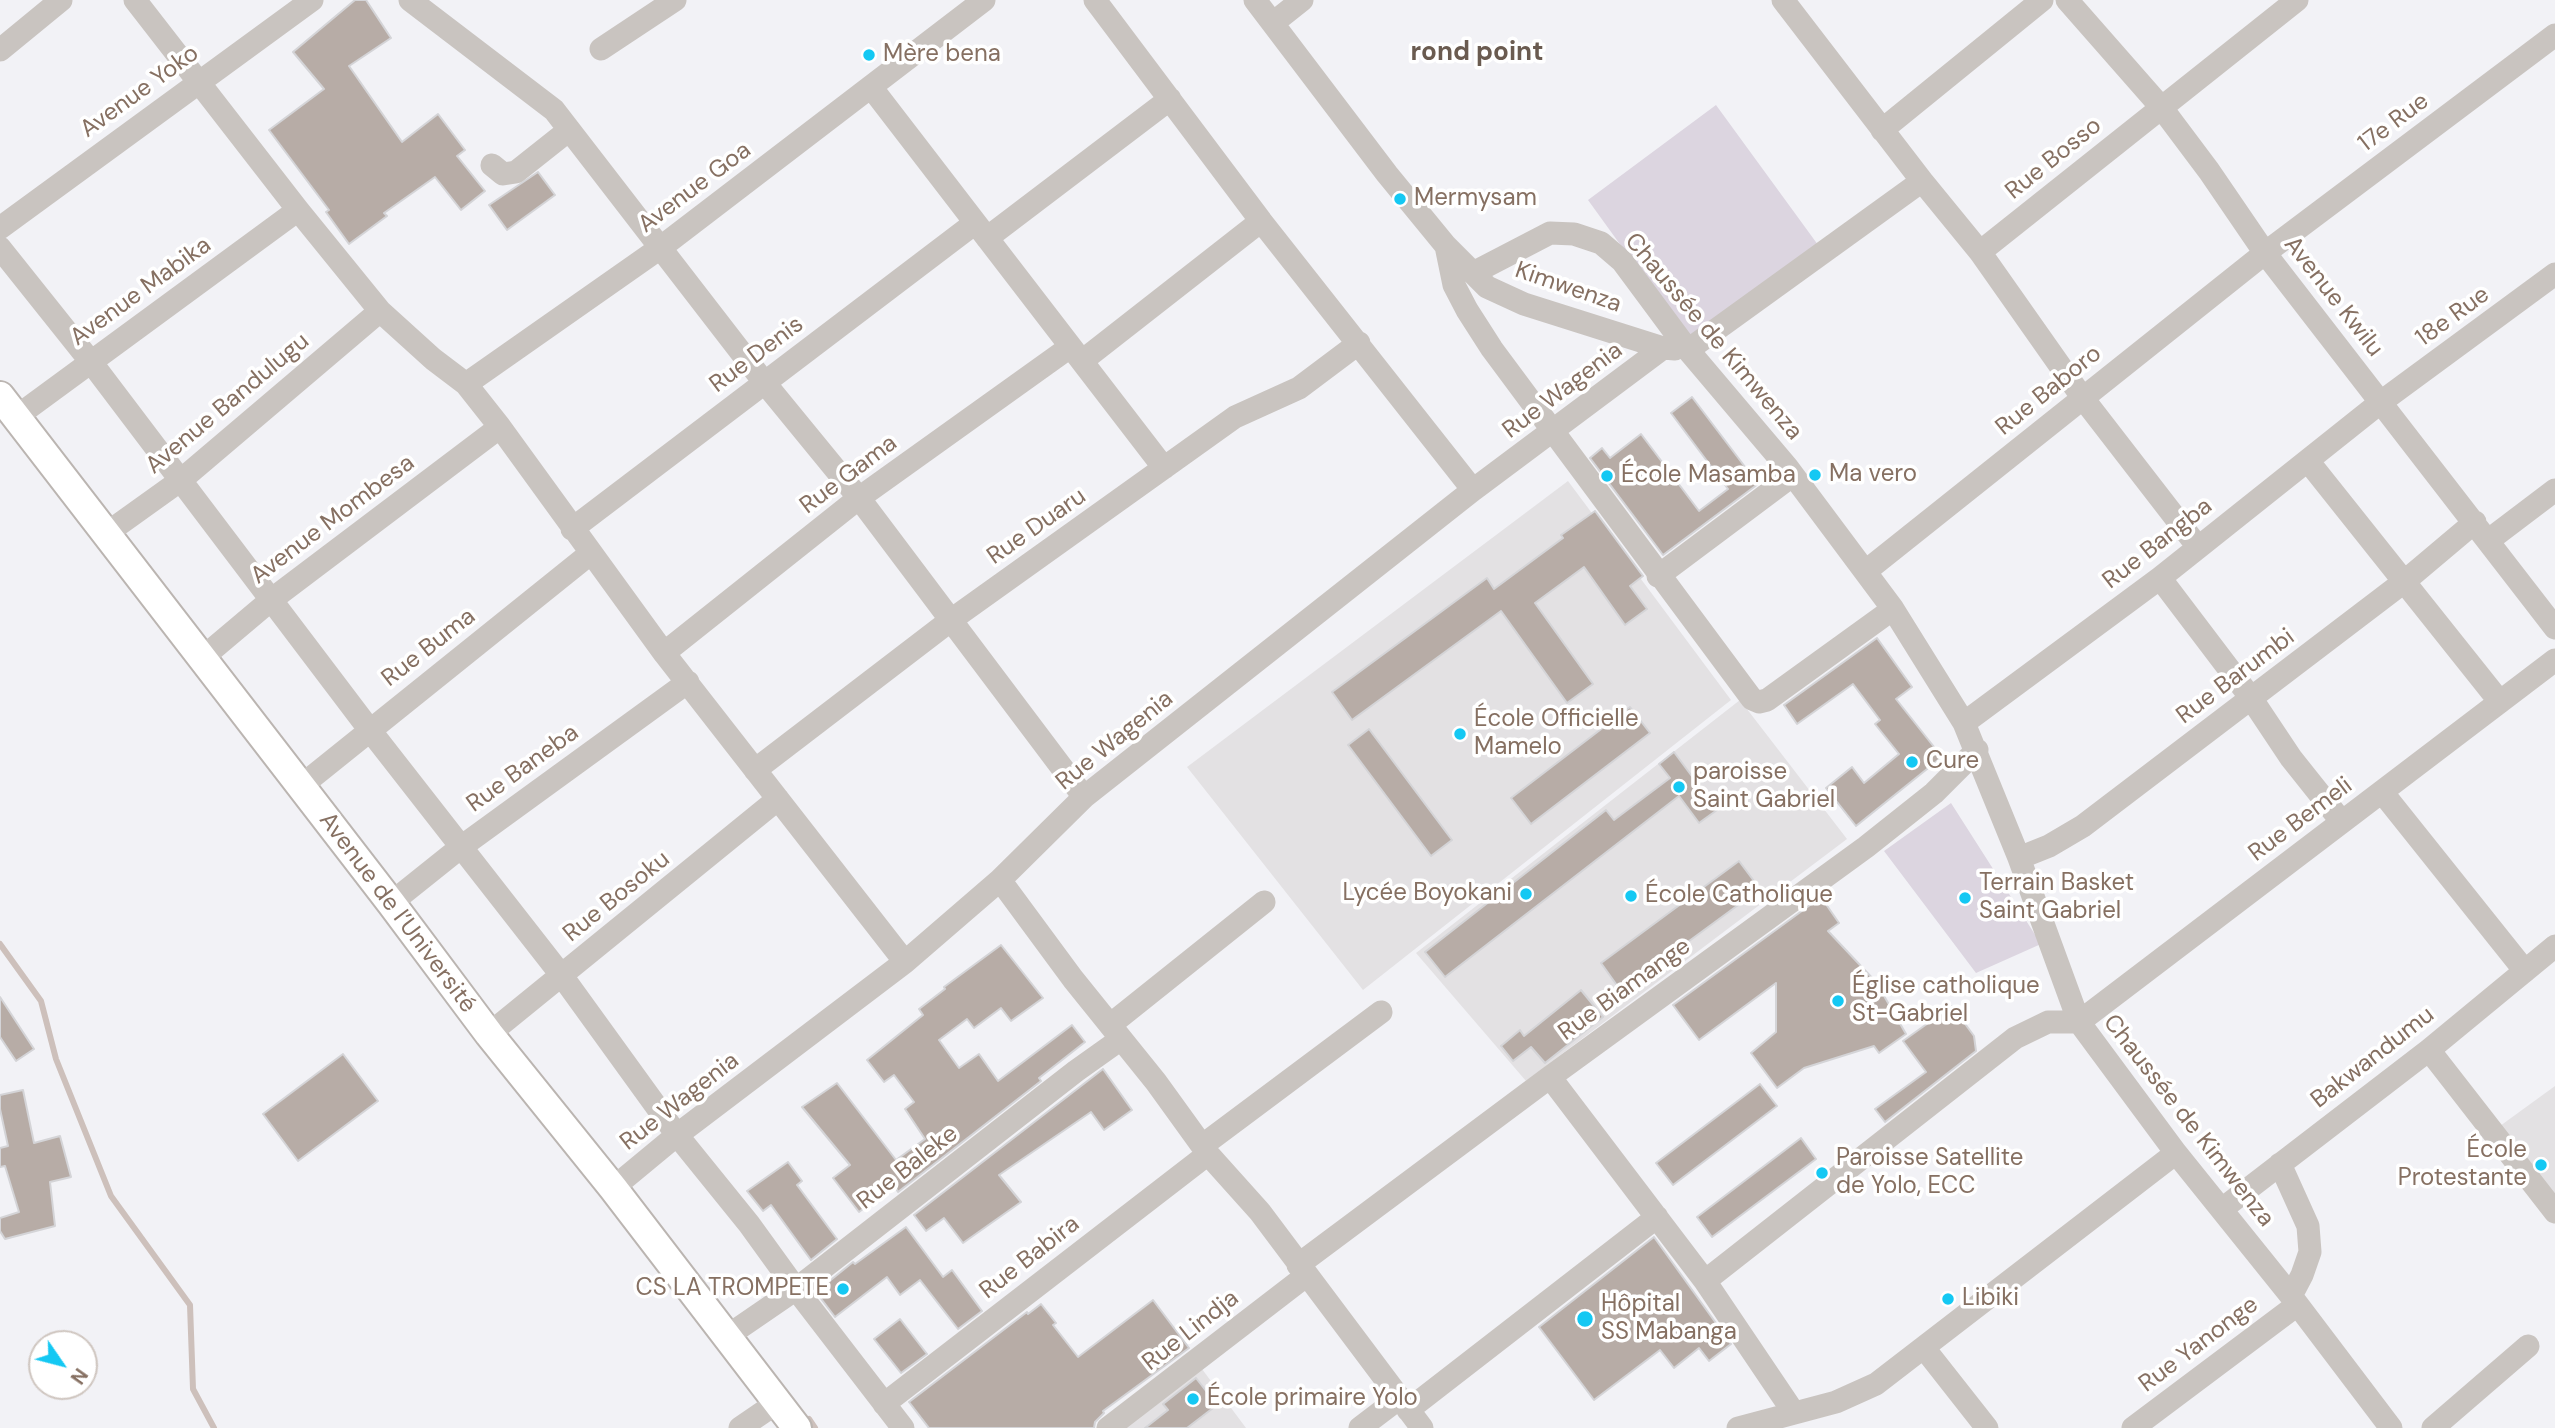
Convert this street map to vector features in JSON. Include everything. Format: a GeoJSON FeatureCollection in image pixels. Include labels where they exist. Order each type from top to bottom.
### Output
{"type":"FeatureCollection","features":[{"type":"Feature","properties":{"kind":"main road","name":"Avenue de l’Université"},"geometry":{"type":"LineString","coordinates":[[8,407],[489,1034],[613,1188],[797,1428]]}},
{"type":"Feature","properties":{"kind":"street"},"geometry":{"type":"LineString","coordinates":[[0,50],[61,0]]}},
{"type":"Feature","properties":{"kind":"street"},"geometry":{"type":"LineString","coordinates":[[135,0],[380,311],[433,359],[466,384],[664,653],[905,962]]}},
{"type":"Feature","properties":{"kind":"street","name":"Avenue Yoko"},"geometry":{"type":"LineString","coordinates":[[0,228],[312,0]]}},
{"type":"Feature","properties":{"kind":"street"},"geometry":{"type":"LineString","coordinates":[[410,0],[554,110],[764,382],[859,498],[1084,797]]}},
{"type":"Feature","properties":{"kind":"street"},"geometry":{"type":"LineString","coordinates":[[601,49],[649,7],[675,0]]}},
{"type":"Feature","properties":{"kind":"street","name":"Avenue Goa"},"geometry":{"type":"LineString","coordinates":[[466,384],[660,248],[985,0]]}},
{"type":"Feature","properties":{"kind":"street"},"geometry":{"type":"LineString","coordinates":[[1095,0],[1261,221],[1473,490]]}},
{"type":"Feature","properties":{"kind":"street"},"geometry":{"type":"LineString","coordinates":[[1255,0],[1387,174],[1446,246],[1454,285],[1467,310],[1552,432],[1743,691],[1759,702],[1767,700],[1893,609]]}},
{"type":"Feature","properties":{"kind":"street"},"geometry":{"type":"LineString","coordinates":[[1273,23],[1302,0]]}},
{"type":"Feature","properties":{"kind":"street"},"geometry":{"type":"LineString","coordinates":[[1882,130],[2042,0]]}},
{"type":"Feature","properties":{"kind":"street","name":"Avenue Kwilu"},"geometry":{"type":"LineString","coordinates":[[2067,0],[2161,107],[2265,253],[2555,628]]}},
{"type":"Feature","properties":{"kind":"street","name":"Rue Bosso"},"geometry":{"type":"LineString","coordinates":[[1980,252],[2297,0]]}},
{"type":"Feature","properties":{"kind":"street"},"geometry":{"type":"LineString","coordinates":[[1789,2],[1882,130],[1980,252],[2082,397],[2198,547]]}},
{"type":"Feature","properties":{"kind":"street","name":"17e Rue"},"geometry":{"type":"LineString","coordinates":[[2265,253],[2555,35]]}},
{"type":"Feature","properties":{"kind":"street"},"geometry":{"type":"LineString","coordinates":[[871,87],[1164,468]]}},
{"type":"Feature","properties":{"kind":"street","name":"Rue Denis"},"geometry":{"type":"LineString","coordinates":[[572,529],[764,382],[1170,99]]}},
{"type":"Feature","properties":{"kind":"street"},"geometry":{"type":"LineString","coordinates":[[492,164],[503,174],[516,172],[569,130]]}},
{"type":"Feature","properties":{"kind":"street"},"geometry":{"type":"LineString","coordinates":[[1688,350],[1922,181]]}},
{"type":"Feature","properties":{"kind":"street","name":"Avenue Mabika"},"geometry":{"type":"LineString","coordinates":[[8,407],[91,362],[298,210]]}},
{"type":"Feature","properties":{"kind":"street","name":"Rue Gama"},"geometry":{"type":"LineString","coordinates":[[664,653],[859,498],[1076,354],[1261,221]]}},
{"type":"Feature","properties":{"kind":"street","name":"Chaussée de Kimwenza"},"geometry":{"type":"LineString","coordinates":[[1473,273],[1550,233],[1574,234],[1601,243],[1622,261],[1688,350],[1793,475],[1893,609],[1964,723],[2019,858],[2080,1023],[2176,1153],[2294,1300],[2388,1427]]}},
{"type":"Feature","properties":{"kind":"street","name":"Kimwenza"},"geometry":{"type":"LineString","coordinates":[[1446,246],[1487,287],[1524,304],[1663,348],[1688,350]]}},
{"type":"Feature","properties":{"kind":"street"},"geometry":{"type":"LineString","coordinates":[[0,248],[91,362],[369,729],[562,976],[677,1135],[749,1224],[903,1428]]}},
{"type":"Feature","properties":{"kind":"street","name":"Rue Baboro"},"geometry":{"type":"LineString","coordinates":[[1866,571],[2265,253]]}},
{"type":"Feature","properties":{"kind":"street","name":"18e Rue"},"geometry":{"type":"LineString","coordinates":[[2381,402],[2555,274]]}},
{"type":"Feature","properties":{"kind":"street","name":"Avenue Bandulugu"},"geometry":{"type":"LineString","coordinates":[[107,533],[181,480],[380,311]]}},
{"type":"Feature","properties":{"kind":"street","name":"Rue Duaru"},"geometry":{"type":"LineString","coordinates":[[755,770],[951,620],[1235,417],[1299,388],[1359,343]]}},
{"type":"Feature","properties":{"kind":"street","name":"Rue Wagenia"},"geometry":{"type":"LineString","coordinates":[[613,1188],[677,1135],[905,962],[1000,880],[1084,797],[1473,490],[1663,348]]}},
{"type":"Feature","properties":{"kind":"street","name":"Rue Bangba"},"geometry":{"type":"LineString","coordinates":[[1964,723],[2160,578],[2381,402]]}},
{"type":"Feature","properties":{"kind":"street","name":"Avenue Mombesa"},"geometry":{"type":"LineString","coordinates":[[201,659],[271,600],[500,427]]}},
{"type":"Feature","properties":{"kind":"street"},"geometry":{"type":"LineString","coordinates":[[2308,461],[2500,702]]}},
{"type":"Feature","properties":{"kind":"street"},"geometry":{"type":"LineString","coordinates":[[1658,576],[1793,475]]}},
{"type":"Feature","properties":{"kind":"street","name":"Rue Barumbi"},"geometry":{"type":"LineString","coordinates":[[2019,858],[2049,846],[2084,826],[2405,581],[2482,531],[2555,490]]}},
{"type":"Feature","properties":{"kind":"street","name":"Rue Buma"},"geometry":{"type":"LineString","coordinates":[[301,786],[591,554]]}},
{"type":"Feature","properties":{"kind":"street"},"geometry":{"type":"LineString","coordinates":[[2160,578],[2251,698],[2291,758],[2342,822]]}},
{"type":"Feature","properties":{"kind":"street","name":"Rue Bemeli"},"geometry":{"type":"LineString","coordinates":[[2080,1023],[2555,660]]}},
{"type":"Feature","properties":{"kind":"street","name":"Rue Baneba"},"geometry":{"type":"LineString","coordinates":[[391,903],[461,847],[688,682]]}},
{"type":"Feature","properties":{"kind":"street","name":"Rue Biamange"},"geometry":{"type":"LineString","coordinates":[[1302,1270],[1313,1256],[1352,1224],[1866,847],[1934,793],[1977,750]]}},
{"type":"Feature","properties":{"kind":"street"},"geometry":{"type":"LineString","coordinates":[[2382,792],[2525,971]]}},
{"type":"Feature","properties":{"kind":"street","name":"Rue Bosoku"},"geometry":{"type":"LineString","coordinates":[[489,1034],[778,799]]}},
{"type":"Feature","properties":{"kind":"street"},"geometry":{"type":"LineString","coordinates":[[1000,880],[1206,1150],[1259,1212],[1422,1428]]}},
{"type":"Feature","properties":{"kind":"street","name":"Rue Baleke"},"geometry":{"type":"LineString","coordinates":[[726,1337],[796,1289],[1076,1071],[1115,1032],[1264,902]]}},
{"type":"Feature","properties":{"kind":"street","name":"Bakwandumu"},"geometry":{"type":"LineString","coordinates":[[2222,1209],[2429,1050],[2555,946]]}},
{"type":"Feature","properties":{"kind":"street","name":"Rue Babira"},"geometry":{"type":"LineString","coordinates":[[884,1404],[1381,1012]]}},
{"type":"Feature","properties":{"kind":"street"},"geometry":{"type":"LineString","coordinates":[[1705,1281],[2015,1038],[2048,1022],[2080,1023]]}},
{"type":"Feature","properties":{"kind":"street"},"geometry":{"type":"LineString","coordinates":[[2429,1050],[2555,1212]]}},
{"type":"Feature","properties":{"kind":"street"},"geometry":{"type":"LineString","coordinates":[[1550,1077],[1705,1281],[1794,1413]]}},
{"type":"Feature","properties":{"kind":"street"},"geometry":{"type":"LineString","coordinates":[[1738,1428],[1856,1395],[1876,1384],[2176,1153]]}},
{"type":"Feature","properties":{"kind":"street"},"geometry":{"type":"LineString","coordinates":[[2280,1164],[2308,1227],[2309,1252],[2294,1300]]}},
{"type":"Feature","properties":{"kind":"street"},"geometry":{"type":"LineString","coordinates":[[1360,1428],[1403,1404],[1657,1217]]}},
{"type":"Feature","properties":{"kind":"street","name":"Rue Lindja"},"geometry":{"type":"LineString","coordinates":[[1108,1428],[1302,1270]]}},
{"type":"Feature","properties":{"kind":"street","name":"Rue Yanonge"},"geometry":{"type":"LineString","coordinates":[[2133,1428],[2294,1300]]}},
{"type":"Feature","properties":{"kind":"street"},"geometry":{"type":"LineString","coordinates":[[2433,1428],[2528,1346]]}},
{"type":"Feature","properties":{"kind":"street"},"geometry":{"type":"LineString","coordinates":[[1924,1348],[1987,1428]]}},
{"type":"Feature","properties":{"kind":"street"},"geometry":{"type":"LineString","coordinates":[[740,1428],[778,1402]]}},
{"type":"Feature","properties":{"kind":"shaded area"},"geometry":{"type":"Polygon","coordinates":[[[1716,105],[1821,249],[1692,344],[1588,200],[1716,105]]]}},
{"type":"Feature","properties":{"kind":"shaded area","name":"École Officielle Mamelo"},"geometry":{"type":"Polygon","coordinates":[[[1568,481],[1731,700],[1363,990],[1187,767],[1568,481]]]}},
{"type":"Feature","properties":{"kind":"shaded area","name":"École Catholique"},"geometry":{"type":"Polygon","coordinates":[[[1740,700],[1847,839],[1526,1081],[1416,953],[1740,700]]]}},
{"type":"Feature","properties":{"kind":"shaded area","name":"Terrain Basket Saint Gabriel"},"geometry":{"type":"Polygon","coordinates":[[[1951,803],[2041,944],[1976,973],[1884,851],[1951,803]]]}},
{"type":"Feature","properties":{"kind":"shaded area","name":"École Protestante"},"geometry":{"type":"Polygon","coordinates":[[[2555,1086],[2555,1204],[2500,1126],[2555,1086]]]}},
{"type":"Feature","properties":{"kind":"shaded area","name":"École primaire Yolo"},"geometry":{"type":"Polygon","coordinates":[[[1202,1369],[1246,1428],[1123,1428],[1202,1369]]]}},
{"type":"Feature","properties":{"kind":"building"},"geometry":{"type":"Polygon","coordinates":[[[355,0],[366,0],[391,38],[349,66],[402,142],[438,114],[465,150],[457,156],[485,191],[461,210],[435,177],[384,213],[387,216],[349,244],[326,212],[329,210],[269,130],[324,89],[293,52],[355,0]]]}},
{"type":"Feature","properties":{"kind":"building"},"geometry":{"type":"Polygon","coordinates":[[[538,172],[555,195],[507,230],[489,205],[538,172]]]}},
{"type":"Feature","properties":{"kind":"building","name":"École Masamba"},"geometry":{"type":"Polygon","coordinates":[[[1692,397],[1758,484],[1663,555],[1590,458],[1602,448],[1610,458],[1641,434],[1699,511],[1728,489],[1671,413],[1692,397]]]}},
{"type":"Feature","properties":{"kind":"building"},"geometry":{"type":"Polygon","coordinates":[[[1595,511],[1643,576],[1630,586],[1647,609],[1625,625],[1584,567],[1535,603],[1593,684],[1567,703],[1501,611],[1352,720],[1332,692],[1487,578],[1494,589],[1595,511]]]}},
{"type":"Feature","properties":{"kind":"building"},"geometry":{"type":"Polygon","coordinates":[[[1877,638],[1912,687],[1896,699],[1942,757],[1856,826],[1826,788],[1852,767],[1864,783],[1899,754],[1875,724],[1880,720],[1853,684],[1797,724],[1784,705],[1877,638]]]}},
{"type":"Feature","properties":{"kind":"building"},"geometry":{"type":"Polygon","coordinates":[[[1630,707],[1650,733],[1531,824],[1511,798],[1630,707]]]}},
{"type":"Feature","properties":{"kind":"building"},"geometry":{"type":"Polygon","coordinates":[[[1369,729],[1452,840],[1431,856],[1348,745],[1369,729]]]}},
{"type":"Feature","properties":{"kind":"building","name":"Lycée Boyokani"},"geometry":{"type":"Polygon","coordinates":[[[1674,752],[1717,810],[1699,823],[1679,796],[1445,977],[1425,952],[1606,810],[1614,820],[1670,778],[1659,764],[1674,752]]]}},
{"type":"Feature","properties":{"kind":"building"},"geometry":{"type":"Polygon","coordinates":[[[1739,861],[1760,889],[1621,991],[1601,963],[1739,861]]]}},
{"type":"Feature","properties":{"kind":"building"},"geometry":{"type":"Polygon","coordinates":[[[1821,897],[1839,923],[1828,931],[1876,982],[1906,1034],[1879,1053],[1874,1046],[1804,1068],[1777,1088],[1751,1053],[1776,1032],[1776,983],[1699,1040],[1673,1005],[1821,897]]]}},
{"type":"Feature","properties":{"kind":"building"},"geometry":{"type":"Polygon","coordinates":[[[1001,945],[1043,998],[1011,1021],[1001,1008],[974,1028],[967,1019],[939,1040],[959,1068],[979,1054],[998,1081],[1072,1025],[1085,1042],[1039,1078],[1041,1081],[898,1192],[894,1185],[859,1212],[833,1178],[850,1165],[802,1107],[837,1083],[896,1160],[925,1139],[905,1109],[914,1102],[894,1075],[884,1082],[867,1060],[923,1015],[919,1009],[945,989],[944,987],[1001,945]]]}},
{"type":"Feature","properties":{"kind":"building"},"geometry":{"type":"Polygon","coordinates":[[[1581,990],[1603,1017],[1545,1063],[1531,1047],[1513,1061],[1501,1046],[1520,1030],[1524,1036],[1581,990]]]}},
{"type":"Feature","properties":{"kind":"building"},"geometry":{"type":"Polygon","coordinates":[[[0,997],[34,1049],[16,1061],[0,1037],[0,997]]]}},
{"type":"Feature","properties":{"kind":"building"},"geometry":{"type":"Polygon","coordinates":[[[1952,1006],[1974,1036],[1976,1051],[1885,1122],[1875,1109],[1926,1072],[1903,1041],[1952,1006]]]}},
{"type":"Feature","properties":{"kind":"building"},"geometry":{"type":"Polygon","coordinates":[[[343,1054],[378,1101],[298,1161],[263,1114],[343,1054]]]}},
{"type":"Feature","properties":{"kind":"building"},"geometry":{"type":"Polygon","coordinates":[[[1103,1069],[1132,1110],[1104,1130],[1091,1112],[999,1175],[1021,1202],[963,1243],[944,1218],[926,1231],[914,1215],[1103,1069]]]}},
{"type":"Feature","properties":{"kind":"building"},"geometry":{"type":"Polygon","coordinates":[[[1760,1084],[1777,1106],[1673,1185],[1656,1163],[1760,1084]]]}},
{"type":"Feature","properties":{"kind":"building"},"geometry":{"type":"Polygon","coordinates":[[[23,1090],[34,1143],[60,1136],[71,1177],[50,1182],[55,1226],[5,1239],[0,1231],[0,1218],[19,1212],[5,1166],[0,1167],[0,1148],[8,1146],[0,1109],[0,1095],[23,1090]]]}},
{"type":"Feature","properties":{"kind":"building"},"geometry":{"type":"Polygon","coordinates":[[[1801,1138],[1816,1159],[1712,1237],[1697,1217],[1801,1138]]]}},
{"type":"Feature","properties":{"kind":"building"},"geometry":{"type":"Polygon","coordinates":[[[788,1162],[802,1181],[797,1185],[837,1239],[811,1260],[771,1205],[763,1211],[747,1191],[788,1162]]]}},
{"type":"Feature","properties":{"kind":"building"},"geometry":{"type":"Polygon","coordinates":[[[906,1227],[943,1277],[952,1270],[982,1311],[958,1329],[920,1280],[900,1295],[887,1277],[835,1317],[816,1292],[853,1262],[855,1264],[906,1227]]]}},
{"type":"Feature","properties":{"kind":"building","name":"Hôpital SS Mabanga"},"geometry":{"type":"Polygon","coordinates":[[[1654,1237],[1731,1344],[1709,1361],[1699,1348],[1674,1368],[1660,1350],[1594,1400],[1539,1327],[1654,1237]]]}},
{"type":"Feature","properties":{"kind":"building"},"geometry":{"type":"Polygon","coordinates":[[[1153,1300],[1189,1348],[1103,1411],[1094,1428],[929,1428],[909,1402],[1041,1304],[1056,1323],[1053,1325],[1078,1357],[1153,1300]]]}},
{"type":"Feature","properties":{"kind":"building"},"geometry":{"type":"Polygon","coordinates":[[[900,1319],[927,1354],[901,1373],[874,1339],[900,1319]]]}},
{"type":"Feature","properties":{"kind":"building"},"geometry":{"type":"Polygon","coordinates":[[[1196,1378],[1217,1405],[1187,1428],[1145,1428],[1168,1410],[1163,1404],[1196,1378]]]}},
{"type":"Feature","properties":{"kind":"waterway"},"geometry":{"type":"LineString","coordinates":[[0,944],[41,1001],[56,1059],[111,1196],[190,1305],[193,1389],[214,1428]]}},
{"type":"Feature","properties":{"kind":"waterway"},"geometry":{"type":"LineString","coordinates":[[809,1419],[815,1428]]}},
{"type":"Feature","properties":{"kind":"place","name":"Mère bena"},"geometry":{"type":"Point","coordinates":[869,55]}},
{"type":"Feature","properties":{"kind":"place","name":"Mermysam"},"geometry":{"type":"Point","coordinates":[1400,199]}},
{"type":"Feature","properties":{"kind":"place","name":"Ma vero"},"geometry":{"type":"Point","coordinates":[1815,475]}},
{"type":"Feature","properties":{"kind":"place","name":"École Masamba"},"geometry":{"type":"Point","coordinates":[1607,476]}},
{"type":"Feature","properties":{"kind":"place","name":"École Officielle Mamelo"},"geometry":{"type":"Point","coordinates":[1460,734]}},
{"type":"Feature","properties":{"kind":"place","name":"Cure"},"geometry":{"type":"Point","coordinates":[1912,762]}},
{"type":"Feature","properties":{"kind":"place","name":"paroisse Saint Gabriel"},"geometry":{"type":"Point","coordinates":[1679,787]}},
{"type":"Feature","properties":{"kind":"place","name":"Lycée Boyokani"},"geometry":{"type":"Point","coordinates":[1526,894]}},
{"type":"Feature","properties":{"kind":"place","name":"École Catholique"},"geometry":{"type":"Point","coordinates":[1631,896]}},
{"type":"Feature","properties":{"kind":"place","name":"Terrain Basket Saint Gabriel"},"geometry":{"type":"Point","coordinates":[1965,898]}},
{"type":"Feature","properties":{"kind":"place","name":"Église catholique St-Gabriel"},"geometry":{"type":"Point","coordinates":[1838,1001]}},
{"type":"Feature","properties":{"kind":"place","name":"École Protestante"},"geometry":{"type":"Point","coordinates":[2541,1165]}},
{"type":"Feature","properties":{"kind":"place","name":"Paroisse Satellite de Yolo, ECC"},"geometry":{"type":"Point","coordinates":[1822,1173]}},
{"type":"Feature","properties":{"kind":"place","name":"CS LA TROMPETE"},"geometry":{"type":"Point","coordinates":[843,1289]}},
{"type":"Feature","properties":{"kind":"place","name":"Libiki"},"geometry":{"type":"Point","coordinates":[1948,1299]}},
{"type":"Feature","properties":{"kind":"place","name":"Hôpital SS Mabanga"},"geometry":{"type":"Point","coordinates":[1585,1319]}},
{"type":"Feature","properties":{"kind":"place","name":"École primaire Yolo"},"geometry":{"type":"Point","coordinates":[1193,1399]}},
{"type":"Feature","properties":{"kind":"district","name":"rond point"},"geometry":{"type":"Point","coordinates":[1477,53]}}]}
